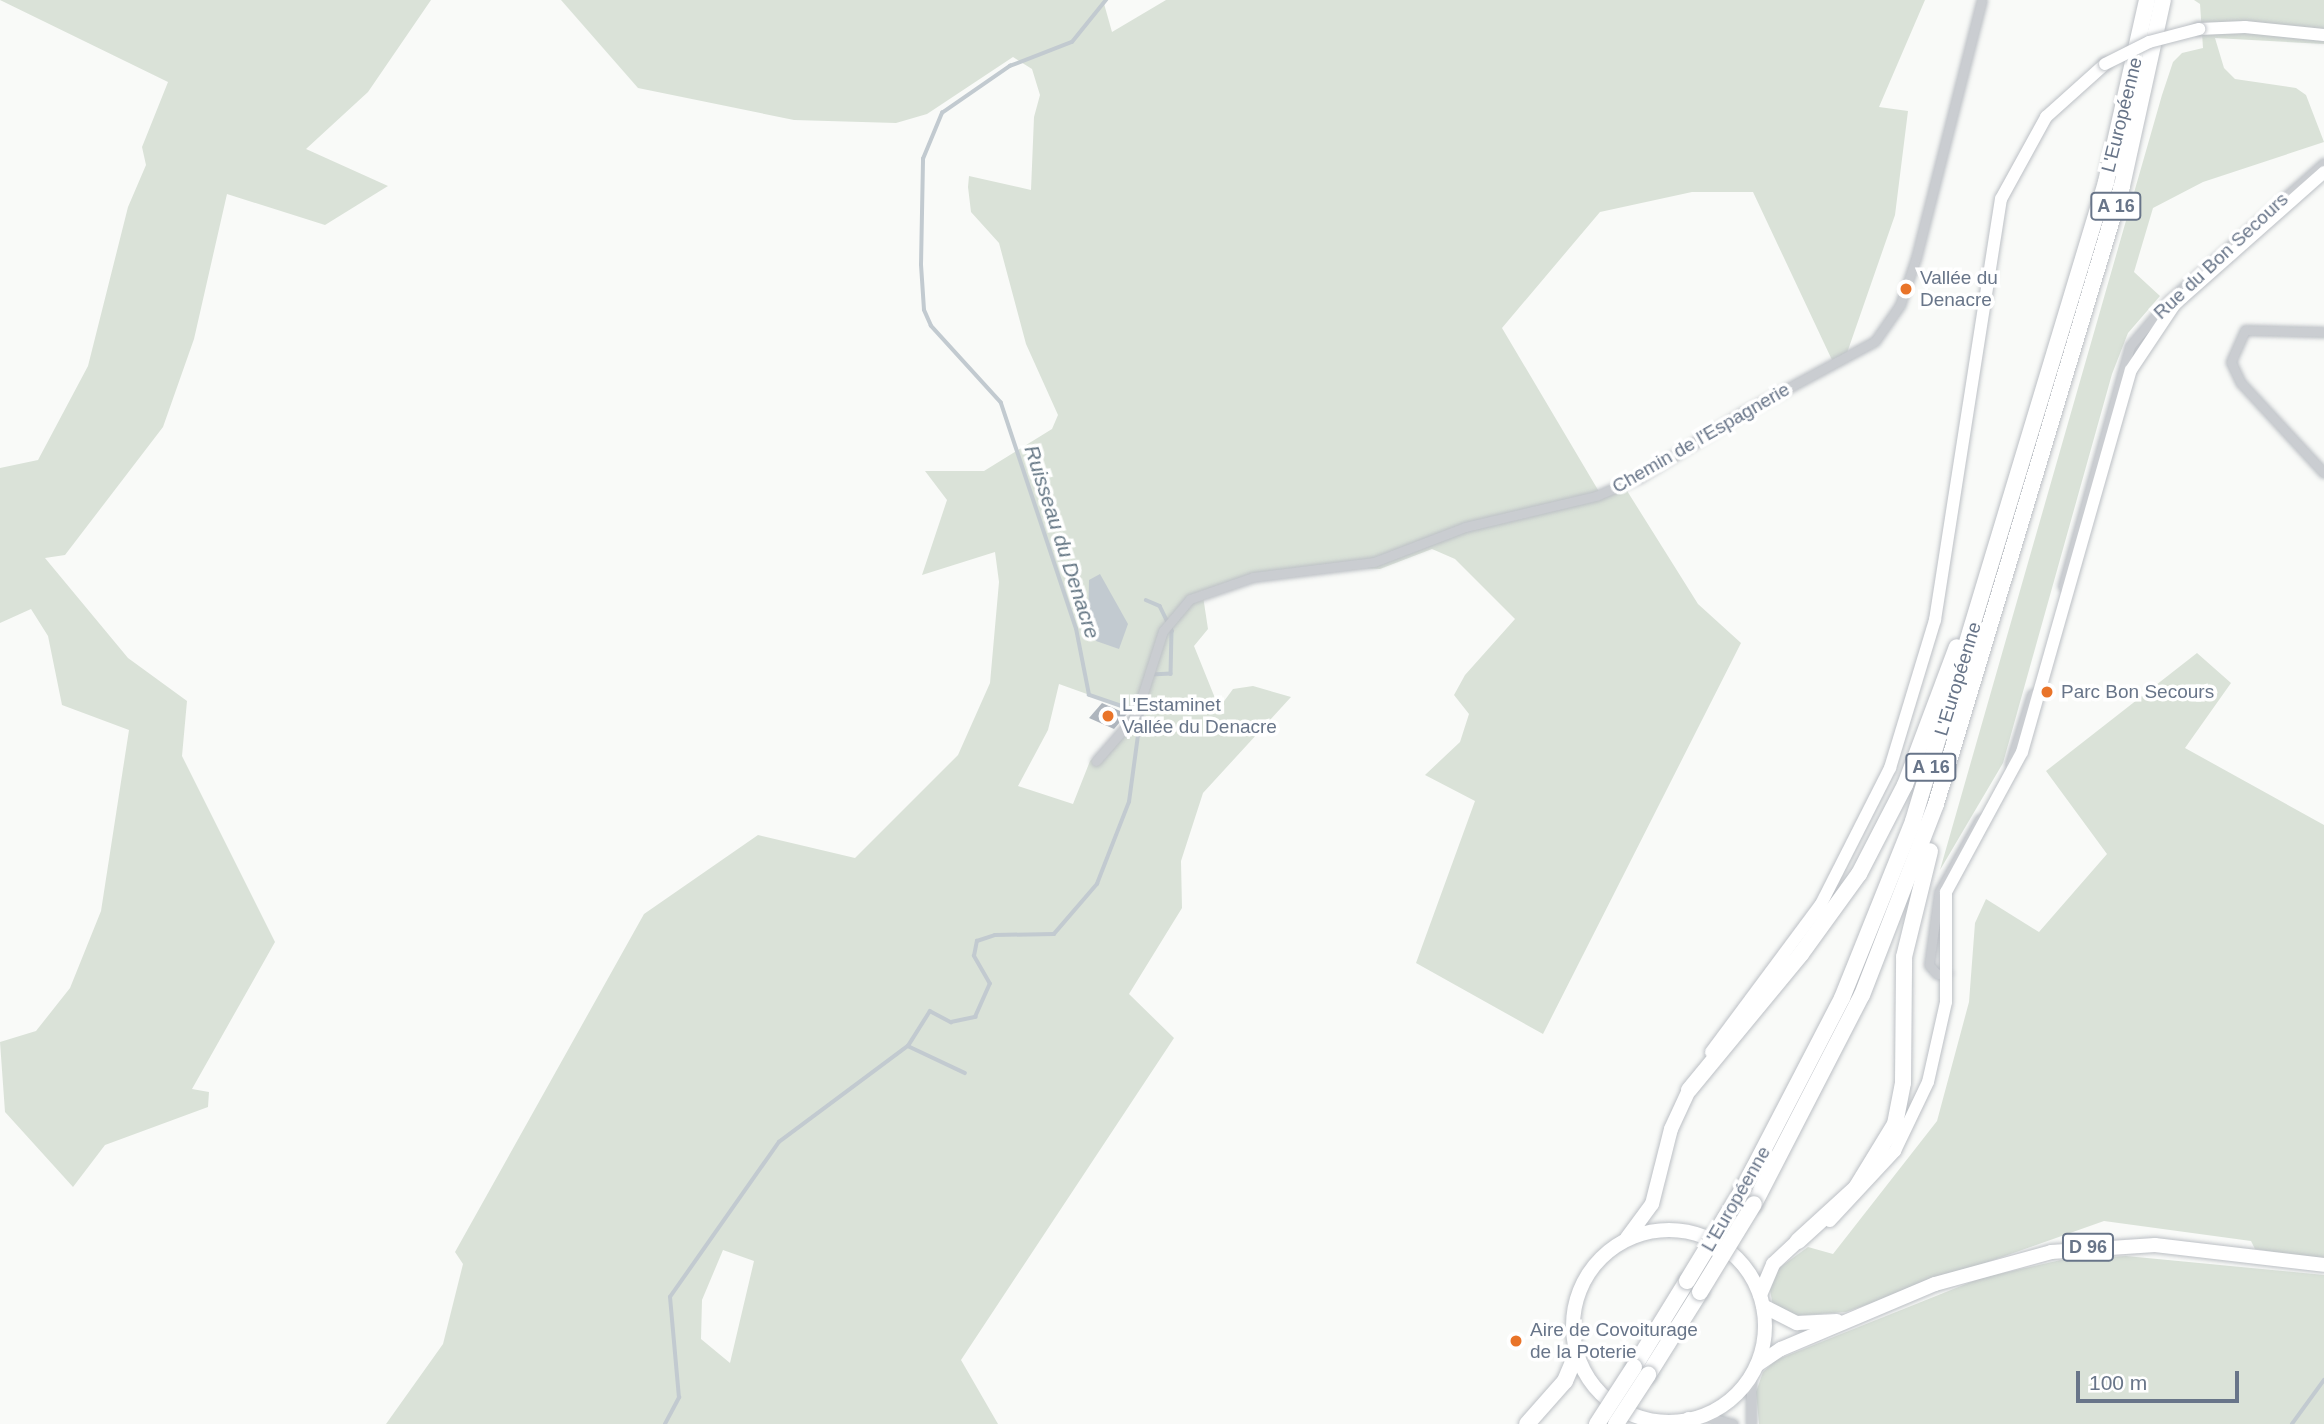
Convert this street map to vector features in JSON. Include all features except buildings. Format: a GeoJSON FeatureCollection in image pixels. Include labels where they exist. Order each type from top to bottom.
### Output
{"type":"FeatureCollection","features":[{"type":"Feature","properties":{"kind":"highway","name":"L'Européenne"},"geometry":{"type":"LineString","coordinates":[[1616,1424],[1688,1281],[1744,1189],[1824,1037],[1887,891],[1939,741],[2116,143],[2147,0]]}},
{"type":"Feature","properties":{"kind":"highway","name":"L'Européenne"},"geometry":{"type":"LineString","coordinates":[[1597,1424],[1700,1292],[1754,1204],[1866,985],[1936,804],[2122,186],[2164,0]]}},
{"type":"Feature","properties":{"kind":"highway"},"geometry":{"type":"LineString","coordinates":[[1689,1090],[1828,918],[1885,828],[1928,730],[2021,466]]}},
{"type":"Feature","properties":{"kind":"highway"},"geometry":{"type":"LineString","coordinates":[[1798,1241],[1856,1188],[1895,1124],[1903,1083],[1903,968],[1937,827],[1936,804]]}},
{"type":"Feature","properties":{"kind":"highway"},"geometry":{"type":"LineString","coordinates":[[1527,1424],[1565,1381],[1577,1353]]}},
{"type":"Feature","properties":{"kind":"main road"},"geometry":{"type":"LineString","coordinates":[[1798,1241],[1773,1264],[1761,1301],[1764,1339],[1753,1372],[1727,1402],[1691,1420],[1652,1420],[1617,1407],[1590,1381],[1577,1353],[1573,1323],[1580,1290],[1598,1261],[1626,1240],[1652,1204],[1671,1129],[1689,1090],[1802,934],[1882,788],[1914,700],[1935,620],[2001,200],[2040,124],[2066,94],[2105,64],[2149,42],[2199,30],[2245,27],[2324,35]]}},
{"type":"Feature","properties":{"kind":"main road","name":"Rue du Bon Secours"},"geometry":{"type":"LineString","coordinates":[[1798,1241],[1852,1203],[1904,1135],[1934,1061],[1948,973],[1944,911],[1951,880],[2015,768],[2126,384],[2155,327],[2324,172]]}},
{"type":"Feature","properties":{"kind":"main road"},"geometry":{"type":"LineString","coordinates":[[1626,1240],[1662,1230],[1706,1237],[1737,1258],[1761,1301]]}},
{"type":"Feature","properties":{"kind":"main road","name":"D 96"},"geometry":{"type":"LineString","coordinates":[[1753,1372],[1775,1352],[1967,1273],[2081,1248],[2155,1245],[2324,1265]]}},
{"type":"Feature","properties":{"kind":"main road","name":"D 96"},"geometry":{"type":"LineString","coordinates":[[1761,1301],[1805,1324],[1862,1314]]}},
{"type":"Feature","properties":{"kind":"street","name":"Chemin de l'Espagnerie"},"geometry":{"type":"LineString","coordinates":[[1096,761],[1133,720],[1163,631],[1176,610],[1244,580],[1374,562],[1465,527],[1596,496],[1640,477],[1742,413],[1875,341],[1900,305],[1916,258],[1982,0]]}},
{"type":"Feature","properties":{"kind":"street","name":"Rue du Bon Secours"},"geometry":{"type":"LineString","coordinates":[[2074,559],[2133,342],[2175,295],[2324,163]]}},
{"type":"Feature","properties":{"kind":"street"},"geometry":{"type":"LineString","coordinates":[[2324,332],[2245,330],[2231,362],[2241,383],[2324,473]]}},
{"type":"Feature","properties":{"kind":"street","name":"Rue du Bon Secours"},"geometry":{"type":"LineString","coordinates":[[1948,973],[1937,974],[1929,965],[1941,884],[2007,771],[2053,633]]}},
{"type":"Feature","properties":{"kind":"street"},"geometry":{"type":"LineString","coordinates":[[1751,1424],[1753,1372]]}},
{"type":"Feature","properties":{"kind":"street"},"geometry":{"type":"LineString","coordinates":[[1691,1420],[1733,1424]]}},
{"type":"Feature","properties":{"kind":"shaded area"},"geometry":{"type":"Polygon","coordinates":[[[0,0],[431,0],[368,92],[306,149],[388,186],[325,225],[227,194],[194,339],[163,427],[65,555],[45,558],[128,658],[187,701],[182,756],[275,942],[192,1089],[209,1092],[208,1107],[105,1145],[73,1187],[5,1112],[0,1042],[36,1031],[70,988],[101,911],[129,730],[62,705],[48,636],[31,609],[0,623],[0,468],[38,460],[88,366],[128,207],[146,165],[142,147],[168,82],[0,0]]]}},
{"type":"Feature","properties":{"kind":"shaded area"},"geometry":{"type":"Polygon","coordinates":[[[561,0],[1103,0],[1112,32],[1166,0],[1925,0],[1879,107],[1908,111],[1895,215],[1847,353],[1832,360],[1753,192],[1692,192],[1600,212],[1502,328],[1601,495],[1624,486],[1698,604],[1741,643],[1543,1034],[1416,963],[1475,801],[1425,775],[1460,742],[1469,714],[1454,695],[1465,675],[1515,619],[1455,559],[1432,549],[1380,569],[1328,566],[1252,577],[1203,596],[1208,629],[1194,646],[1219,708],[1233,689],[1253,686],[1291,697],[1203,793],[1181,861],[1182,908],[1129,994],[1174,1038],[961,1360],[998,1424],[386,1424],[443,1344],[463,1264],[455,1252],[644,914],[758,835],[855,858],[958,755],[990,683],[999,582],[995,552],[922,575],[947,500],[925,471],[984,471],[1052,429],[1058,415],[1026,344],[999,243],[971,212],[968,187],[969,176],[1031,190],[1034,117],[1040,95],[1032,69],[1013,57],[927,114],[896,123],[794,120],[638,88],[561,0]],[[1059,684],[1048,730],[1018,786],[1073,804],[1090,761],[1123,730],[1134,704],[1126,708],[1059,684]],[[723,1250],[702,1300],[701,1339],[730,1363],[754,1261],[723,1250]]]}},
{"type":"Feature","properties":{"kind":"shaded area"},"geometry":{"type":"Polygon","coordinates":[[[2194,0],[2324,0],[2324,44],[2215,38],[2224,68],[2235,79],[2296,88],[2306,95],[2324,142],[2203,182],[2153,208],[2134,272],[2160,296],[2128,333],[2112,374],[2003,763],[1940,870],[2162,95],[2173,62],[2182,53],[2203,48],[2200,4],[2194,0]]]}},
{"type":"Feature","properties":{"kind":"shaded area"},"geometry":{"type":"Polygon","coordinates":[[[1100,574],[1128,624],[1119,649],[1096,641],[1088,626],[1089,580],[1100,574]]]}},
{"type":"Feature","properties":{"kind":"shaded area"},"geometry":{"type":"Polygon","coordinates":[[[2197,653],[2231,683],[2185,748],[2324,825],[2324,1260],[2255,1249],[2251,1241],[2104,1221],[1846,1312],[1793,1316],[1773,1306],[1770,1290],[1779,1268],[1808,1247],[1833,1254],[1937,1121],[1969,1002],[1975,923],[1986,899],[2039,932],[2107,854],[2046,771],[2197,653]]]}},
{"type":"Feature","properties":{"kind":"shaded area"},"geometry":{"type":"Polygon","coordinates":[[[2126,1256],[2324,1275],[2324,1424],[1759,1424],[1756,1392],[1763,1372],[1776,1360],[1981,1278],[2061,1260],[2126,1256]]]}},
{"type":"Feature","properties":{"kind":"waterway","name":"Ruisseau du Denacre"},"geometry":{"type":"LineString","coordinates":[[665,1424],[679,1398],[670,1297],[779,1142],[908,1046],[930,1011],[951,1022],[975,1017],[990,984],[974,956],[977,941],[995,935],[1054,934],[1097,884],[1129,802],[1140,721],[1126,708],[1089,695],[1076,629],[1001,403],[931,326],[924,310],[921,265],[923,159],[942,113],[1010,66],[1072,42],[1106,0]]}},
{"type":"Feature","properties":{"kind":"waterway"},"geometry":{"type":"LineString","coordinates":[[1146,600],[1160,606],[1172,631],[1171,674],[1152,675]]}},
{"type":"Feature","properties":{"kind":"waterway"},"geometry":{"type":"LineString","coordinates":[[1140,721],[1147,696]]}},
{"type":"Feature","properties":{"kind":"waterway"},"geometry":{"type":"LineString","coordinates":[[908,1046],[965,1073]]}},
{"type":"Feature","properties":{"kind":"waterway"},"geometry":{"type":"LineString","coordinates":[[2292,1424],[2324,1380]]}},
{"type":"Feature","properties":{"kind":"place","name":"Vallée du Denacre"},"geometry":{"type":"Point","coordinates":[1906,289]}},
{"type":"Feature","properties":{"kind":"place","name":"Parc Bon Secours"},"geometry":{"type":"Point","coordinates":[2047,692]}},
{"type":"Feature","properties":{"kind":"place","name":"L'Estaminet Vallée du Denacre"},"geometry":{"type":"Point","coordinates":[1108,716]}},
{"type":"Feature","properties":{"kind":"place","name":"Aire de Covoiturage de la Poterie"},"geometry":{"type":"Point","coordinates":[1516,1341]}}]}
